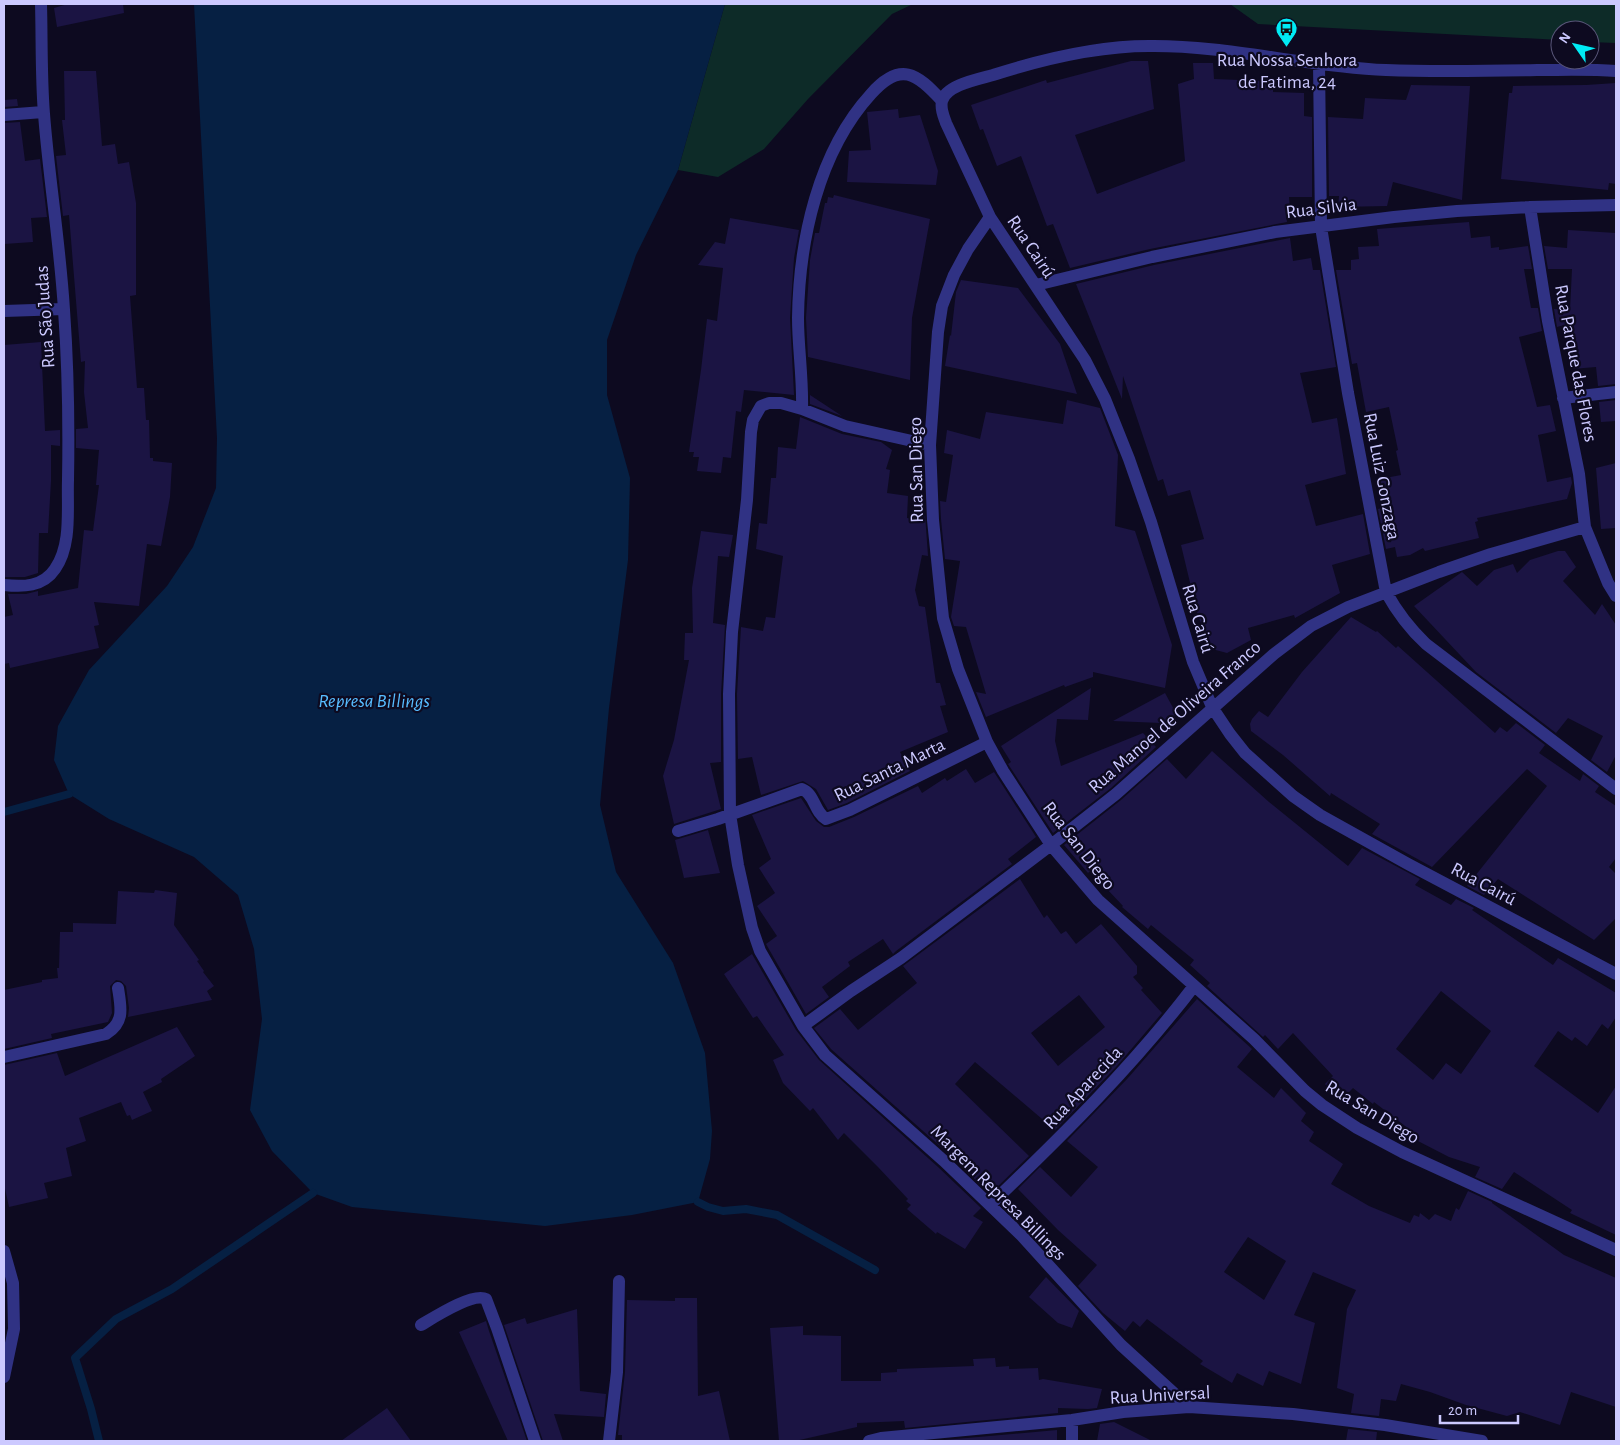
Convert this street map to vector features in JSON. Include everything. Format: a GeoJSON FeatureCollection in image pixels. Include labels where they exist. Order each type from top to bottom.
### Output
{"type":"FeatureCollection","features":[{"type":"Feature","properties":{"kind":"street","name":"Rua São Judas"},"geometry":{"type":"LineString","coordinates":[[4,585],[36,584],[46,578],[55,570],[62,555],[67,532],[68,452],[64,309],[43,112],[41,4]]}},
{"type":"Feature","properties":{"kind":"street"},"geometry":{"type":"LineString","coordinates":[[930,445],[845,426],[802,409],[798,319],[804,254],[812,213],[824,172],[843,130],[859,107],[875,90],[889,79],[902,74],[914,76],[930,87],[942,101],[945,94],[961,84],[1002,72],[1098,49],[1149,46],[1193,48],[1384,70],[1616,71]]}},
{"type":"Feature","properties":{"kind":"street","name":"Rua Luiz Gonzaga"},"geometry":{"type":"LineString","coordinates":[[1319,64],[1321,227],[1348,393],[1386,592],[1397,612],[1426,644],[1616,789]]}},
{"type":"Feature","properties":{"kind":"street","name":"Rua Cairú"},"geometry":{"type":"LineString","coordinates":[[942,101],[946,123],[990,217],[1085,360],[1105,400],[1132,468],[1193,662],[1212,707],[1246,753],[1293,796],[1320,815],[1408,864],[1616,974]]}},
{"type":"Feature","properties":{"kind":"street"},"geometry":{"type":"LineString","coordinates":[[4,115],[43,112]]}},
{"type":"Feature","properties":{"kind":"street","name":"Rua Silvia"},"geometry":{"type":"LineString","coordinates":[[1036,285],[1152,257],[1275,232],[1412,215],[1530,207],[1616,205]]}},
{"type":"Feature","properties":{"kind":"street","name":"Rua Parque das Flores"},"geometry":{"type":"LineString","coordinates":[[1530,207],[1548,321],[1579,474],[1585,527],[1608,583],[1616,596]]}},
{"type":"Feature","properties":{"kind":"street","name":"Rua San Diego"},"geometry":{"type":"LineString","coordinates":[[990,217],[968,249],[954,275],[942,306],[938,332],[930,445],[933,520],[944,618],[958,670],[986,742],[1003,771],[1051,845],[1098,900],[1254,1039],[1305,1092],[1358,1128],[1402,1152],[1616,1250]]}},
{"type":"Feature","properties":{"kind":"street"},"geometry":{"type":"LineString","coordinates":[[4,311],[64,309]]}},
{"type":"Feature","properties":{"kind":"street"},"geometry":{"type":"LineString","coordinates":[[1563,398],[1616,392]]}},
{"type":"Feature","properties":{"kind":"street","name":"Margem Represa Billings"},"geometry":{"type":"LineString","coordinates":[[802,409],[781,403],[769,403],[761,406],[753,420],[750,432],[747,500],[732,632],[730,658],[730,814],[738,865],[752,928],[760,951],[803,1026],[825,1055],[916,1136],[1022,1236],[1120,1345],[1189,1408]]}},
{"type":"Feature","properties":{"kind":"street","name":"Rua Manoel de Oliveira Franco"},"geometry":{"type":"LineString","coordinates":[[803,1026],[901,958],[1116,794],[1212,707],[1274,654],[1311,626],[1348,607],[1491,554],[1585,527]]}},
{"type":"Feature","properties":{"kind":"street","name":"Rua Santa Marta"},"geometry":{"type":"LineString","coordinates":[[678,831],[802,789],[810,794],[820,816],[826,819],[831,818],[986,742]]}},
{"type":"Feature","properties":{"kind":"street","name":"Rua Aparecida"},"geometry":{"type":"LineString","coordinates":[[990,1205],[1065,1134],[1165,1024],[1194,986]]}},
{"type":"Feature","properties":{"kind":"street"},"geometry":{"type":"LineString","coordinates":[[4,1058],[106,1034],[116,1026],[121,1014],[118,988]]}},
{"type":"Feature","properties":{"kind":"street"},"geometry":{"type":"LineString","coordinates":[[4,1251],[13,1282],[14,1329],[4,1377]]}},
{"type":"Feature","properties":{"kind":"street"},"geometry":{"type":"LineString","coordinates":[[610,1441],[617,1372],[619,1281]]}},
{"type":"Feature","properties":{"kind":"street"},"geometry":{"type":"LineString","coordinates":[[421,1325],[464,1302],[480,1297],[486,1299],[535,1441]]}},
{"type":"Feature","properties":{"kind":"street","name":"Rua Universal"},"geometry":{"type":"LineString","coordinates":[[869,1441],[881,1438],[1072,1420],[1123,1412],[1189,1408],[1293,1414],[1385,1425],[1447,1439],[1482,1441]]}},
{"type":"Feature","properties":{"kind":"street"},"geometry":{"type":"LineString","coordinates":[[1072,1420],[1072,1441]]}},
{"type":"Feature","properties":{"kind":"green space"},"geometry":{"type":"Polygon","coordinates":[[[725,4],[913,4],[892,14],[808,99],[764,149],[718,177],[678,170],[725,4]]]}},
{"type":"Feature","properties":{"kind":"green space"},"geometry":{"type":"Polygon","coordinates":[[[1230,4],[1616,4],[1616,43],[1600,42],[1600,20],[1550,20],[1550,39],[1258,24],[1230,4]]]}},
{"type":"Feature","properties":{"kind":"water","name":"Represa Billings"},"geometry":{"type":"Polygon","coordinates":[[[194,4],[725,4],[678,170],[636,255],[607,340],[607,395],[630,478],[628,560],[609,708],[600,805],[616,872],[673,963],[705,1053],[712,1131],[710,1159],[698,1202],[632,1215],[545,1226],[352,1207],[313,1193],[272,1151],[250,1110],[262,1019],[254,949],[238,895],[194,857],[109,819],[69,794],[54,760],[58,726],[89,670],[167,586],[193,547],[216,488],[217,438],[194,4]]]}},
{"type":"Feature","properties":{"kind":"building"},"geometry":{"type":"Polygon","coordinates":[[[68,4],[123,4],[124,13],[57,27],[54,8],[68,4]]]}},
{"type":"Feature","properties":{"kind":"building"},"geometry":{"type":"Polygon","coordinates":[[[1131,61],[1148,61],[1154,109],[1075,135],[1097,194],[1185,161],[1178,84],[1194,79],[1193,63],[1213,63],[1214,79],[1265,81],[1265,83],[1273,83],[1273,92],[1304,93],[1304,116],[1312,117],[1312,197],[1289,197],[1290,212],[1286,212],[1287,222],[1150,249],[1070,268],[1053,224],[1047,226],[1021,156],[997,166],[983,129],[980,130],[971,105],[1046,80],[1047,83],[1131,61]]]}},
{"type":"Feature","properties":{"kind":"building"},"geometry":{"type":"Polygon","coordinates":[[[64,71],[96,71],[102,146],[115,144],[118,164],[129,162],[136,203],[136,295],[130,296],[137,388],[144,388],[146,420],[149,420],[150,458],[153,458],[153,461],[172,463],[170,497],[161,546],[147,544],[139,606],[94,602],[99,625],[94,626],[99,648],[10,668],[9,663],[4,664],[4,617],[13,615],[8,594],[26,594],[38,591],[38,596],[78,588],[84,530],[93,531],[99,485],[96,485],[99,450],[76,448],[76,429],[88,428],[84,392],[85,361],[81,362],[69,215],[63,216],[56,156],[66,155],[62,120],[65,120],[64,71]]]}},
{"type":"Feature","properties":{"kind":"building"},"geometry":{"type":"Polygon","coordinates":[[[1616,83],[1616,184],[1609,183],[1608,190],[1501,179],[1509,93],[1512,93],[1513,86],[1616,83]]]}},
{"type":"Feature","properties":{"kind":"building"},"geometry":{"type":"Polygon","coordinates":[[[1411,85],[1470,86],[1462,200],[1393,182],[1387,206],[1338,207],[1339,196],[1329,196],[1328,117],[1363,119],[1365,98],[1406,100],[1411,85]]]}},
{"type":"Feature","properties":{"kind":"building"},"geometry":{"type":"Polygon","coordinates":[[[17,99],[18,106],[4,107],[4,100],[17,99]]]}},
{"type":"Feature","properties":{"kind":"building"},"geometry":{"type":"Polygon","coordinates":[[[898,109],[899,118],[920,115],[938,171],[936,185],[847,182],[849,151],[871,150],[867,112],[898,109]]]}},
{"type":"Feature","properties":{"kind":"building"},"geometry":{"type":"Polygon","coordinates":[[[20,122],[25,161],[40,159],[47,217],[31,218],[33,242],[4,244],[4,123],[20,122]]]}},
{"type":"Feature","properties":{"kind":"building"},"geometry":{"type":"Polygon","coordinates":[[[834,195],[930,219],[912,318],[910,380],[808,357],[806,318],[810,260],[815,233],[819,233],[825,203],[827,203],[828,197],[833,198],[834,195]]]}},
{"type":"Feature","properties":{"kind":"building"},"geometry":{"type":"Polygon","coordinates":[[[730,218],[799,230],[794,258],[790,318],[794,395],[744,390],[741,412],[736,411],[731,458],[723,457],[721,473],[697,471],[699,457],[693,457],[694,452],[689,452],[707,319],[717,321],[723,268],[698,265],[715,242],[725,244],[730,218]]]}},
{"type":"Feature","properties":{"kind":"building"},"geometry":{"type":"Polygon","coordinates":[[[1469,222],[1471,238],[1490,236],[1491,248],[1499,247],[1499,250],[1528,246],[1532,269],[1524,269],[1531,308],[1538,308],[1542,331],[1519,337],[1537,407],[1550,405],[1556,431],[1538,435],[1547,482],[1571,477],[1572,483],[1567,499],[1477,518],[1478,521],[1475,522],[1479,538],[1425,551],[1423,548],[1410,555],[1397,557],[1395,547],[1386,549],[1378,509],[1386,507],[1380,479],[1401,475],[1389,407],[1366,412],[1357,363],[1352,364],[1336,270],[1351,270],[1351,260],[1359,259],[1358,247],[1379,246],[1377,229],[1469,222]]]}},
{"type":"Feature","properties":{"kind":"building"},"geometry":{"type":"Polygon","coordinates":[[[1568,230],[1616,233],[1616,384],[1598,386],[1596,367],[1572,369],[1564,325],[1557,327],[1554,309],[1570,310],[1572,269],[1548,269],[1544,246],[1567,248],[1568,230]]]}},
{"type":"Feature","properties":{"kind":"building"},"geometry":{"type":"Polygon","coordinates":[[[1290,238],[1293,261],[1311,258],[1313,270],[1320,270],[1336,367],[1300,373],[1312,423],[1337,418],[1346,474],[1305,485],[1316,526],[1363,514],[1370,554],[1332,565],[1340,593],[1295,618],[1294,615],[1248,628],[1251,640],[1227,653],[1212,649],[1198,616],[1181,545],[1204,539],[1190,490],[1168,496],[1163,479],[1158,481],[1123,376],[1122,399],[1076,284],[1154,265],[1290,238]]]}},
{"type":"Feature","properties":{"kind":"building"},"geometry":{"type":"Polygon","coordinates":[[[961,280],[1018,288],[1060,344],[1077,394],[945,366],[951,336],[956,292],[961,280]]]}},
{"type":"Feature","properties":{"kind":"building"},"geometry":{"type":"Polygon","coordinates":[[[41,342],[45,431],[60,430],[60,446],[51,445],[48,533],[39,533],[38,573],[25,577],[5,577],[4,345],[41,342]]]}},
{"type":"Feature","properties":{"kind":"building"},"geometry":{"type":"Polygon","coordinates":[[[810,395],[842,416],[810,404],[810,395]]]}},
{"type":"Feature","properties":{"kind":"building"},"geometry":{"type":"Polygon","coordinates":[[[1067,400],[1100,408],[1118,455],[1115,526],[1135,531],[1172,645],[1165,688],[1093,672],[1093,677],[1065,687],[1064,685],[986,717],[976,692],[986,694],[966,627],[954,626],[951,617],[960,561],[945,559],[941,519],[940,501],[946,502],[953,455],[944,453],[947,430],[980,439],[986,412],[1063,424],[1067,400]]]}},
{"type":"Feature","properties":{"kind":"building"},"geometry":{"type":"Polygon","coordinates":[[[1616,400],[1616,421],[1601,422],[1599,402],[1616,400]]]}},
{"type":"Feature","properties":{"kind":"building"},"geometry":{"type":"Polygon","coordinates":[[[800,417],[842,434],[881,442],[892,450],[886,469],[890,470],[887,493],[908,496],[907,518],[924,520],[925,514],[928,556],[922,555],[915,590],[919,606],[925,607],[936,683],[940,683],[946,705],[940,706],[948,732],[900,752],[910,771],[847,803],[828,810],[816,789],[803,781],[761,795],[752,757],[738,759],[737,694],[741,627],[763,631],[766,617],[775,618],[783,556],[756,549],[759,523],[767,524],[771,478],[776,478],[778,447],[796,449],[800,417]]]}},
{"type":"Feature","properties":{"kind":"building"},"geometry":{"type":"Polygon","coordinates":[[[1616,463],[1616,528],[1601,529],[1596,468],[1616,463]]]}},
{"type":"Feature","properties":{"kind":"building"},"geometry":{"type":"Polygon","coordinates":[[[701,531],[733,535],[729,557],[718,556],[713,623],[725,625],[721,694],[721,762],[710,763],[721,809],[674,824],[663,776],[674,740],[689,660],[684,660],[685,633],[693,633],[692,588],[701,531]]]}},
{"type":"Feature","properties":{"kind":"building"},"geometry":{"type":"Polygon","coordinates":[[[1558,551],[1565,551],[1576,567],[1563,581],[1595,615],[1602,604],[1616,625],[1616,755],[1607,772],[1591,760],[1603,736],[1568,718],[1556,733],[1476,672],[1414,606],[1462,572],[1477,586],[1494,570],[1513,564],[1517,573],[1530,560],[1558,551]]]}},
{"type":"Feature","properties":{"kind":"building"},"geometry":{"type":"Polygon","coordinates":[[[1351,617],[1377,631],[1396,648],[1398,646],[1495,733],[1500,727],[1507,732],[1516,723],[1545,745],[1539,753],[1580,781],[1583,774],[1599,786],[1595,792],[1616,806],[1616,858],[1609,867],[1616,874],[1616,918],[1594,940],[1498,879],[1484,895],[1467,886],[1547,786],[1527,769],[1432,867],[1372,834],[1380,824],[1331,793],[1330,796],[1283,755],[1251,731],[1250,724],[1252,719],[1259,711],[1268,717],[1302,672],[1351,617]]]}},
{"type":"Feature","properties":{"kind":"building"},"geometry":{"type":"Polygon","coordinates":[[[1091,688],[1088,720],[1057,719],[1055,741],[1061,766],[1143,733],[1156,747],[1111,788],[1053,833],[1008,764],[1011,762],[1001,746],[1091,688]]]}},
{"type":"Feature","properties":{"kind":"building"},"geometry":{"type":"Polygon","coordinates":[[[1165,693],[1177,715],[1161,723],[1113,721],[1165,693]]]}},
{"type":"Feature","properties":{"kind":"building"},"geometry":{"type":"Polygon","coordinates":[[[1212,751],[1269,802],[1348,866],[1362,848],[1420,879],[1415,885],[1451,905],[1456,899],[1474,908],[1472,910],[1553,965],[1558,958],[1616,993],[1616,1017],[1608,1029],[1602,1024],[1587,1046],[1575,1037],[1572,1041],[1558,1031],[1534,1066],[1598,1113],[1616,1086],[1616,1235],[1570,1213],[1572,1210],[1514,1172],[1502,1189],[1475,1177],[1480,1167],[1449,1157],[1416,1140],[1418,1136],[1353,1088],[1340,1101],[1325,1084],[1333,1076],[1293,1033],[1278,1049],[1265,1035],[1263,1037],[1207,986],[1210,983],[1190,965],[1194,960],[1151,925],[1148,929],[1122,907],[1090,871],[1088,873],[1064,845],[1121,800],[1167,759],[1186,779],[1212,751]],[[1441,991],[1396,1049],[1433,1080],[1446,1063],[1461,1074],[1491,1031],[1441,991]]]}},
{"type":"Feature","properties":{"kind":"building"},"geometry":{"type":"Polygon","coordinates":[[[966,769],[975,783],[994,772],[1036,837],[1008,859],[1012,864],[893,954],[883,939],[848,962],[850,966],[822,987],[829,997],[806,1014],[766,944],[777,936],[757,906],[775,893],[759,868],[771,859],[752,815],[801,798],[816,821],[824,827],[829,827],[918,786],[922,793],[945,778],[947,781],[966,769]]]}},
{"type":"Feature","properties":{"kind":"building"},"geometry":{"type":"Polygon","coordinates":[[[708,830],[720,873],[684,878],[675,840],[708,830]]]}},
{"type":"Feature","properties":{"kind":"building"},"geometry":{"type":"Polygon","coordinates":[[[1020,879],[1044,918],[1047,915],[1061,934],[1066,931],[1076,944],[1101,924],[1137,966],[1137,974],[1133,977],[1143,988],[1141,990],[1162,1013],[1116,1067],[1055,1130],[975,1062],[955,1084],[1029,1156],[990,1194],[950,1155],[831,1049],[814,1028],[840,1009],[858,1030],[917,983],[903,966],[1020,879]],[[1079,995],[1031,1033],[1058,1066],[1105,1027],[1079,995]]]}},
{"type":"Feature","properties":{"kind":"building"},"geometry":{"type":"Polygon","coordinates":[[[155,890],[177,893],[174,925],[199,960],[197,961],[203,972],[214,986],[207,991],[212,1000],[128,1017],[129,1008],[126,986],[121,981],[116,980],[110,986],[112,1013],[108,1022],[51,1034],[52,1038],[4,1049],[4,990],[42,982],[42,980],[58,978],[60,932],[73,932],[73,923],[116,924],[118,891],[154,893],[155,890]]]}},
{"type":"Feature","properties":{"kind":"building"},"geometry":{"type":"Polygon","coordinates":[[[752,954],[796,1030],[819,1060],[981,1208],[973,1216],[983,1222],[965,1249],[937,1232],[936,1234],[907,1209],[911,1205],[906,1201],[908,1199],[878,1167],[844,1133],[838,1140],[813,1108],[810,1111],[783,1083],[773,1060],[784,1055],[757,1016],[753,1018],[724,974],[752,954]]]}},
{"type":"Feature","properties":{"kind":"building"},"geometry":{"type":"Polygon","coordinates":[[[1197,999],[1252,1049],[1237,1067],[1274,1098],[1281,1088],[1306,1113],[1301,1121],[1314,1132],[1309,1141],[1343,1164],[1331,1184],[1369,1206],[1410,1223],[1414,1215],[1419,1217],[1420,1213],[1429,1220],[1435,1214],[1451,1221],[1456,1208],[1459,1210],[1468,1191],[1492,1202],[1564,1255],[1616,1278],[1616,1407],[1571,1392],[1560,1425],[1520,1412],[1507,1416],[1401,1384],[1396,1401],[1381,1399],[1379,1416],[1351,1413],[1354,1394],[1337,1388],[1347,1309],[1356,1290],[1313,1272],[1294,1315],[1315,1323],[1301,1384],[1269,1371],[1263,1386],[1237,1373],[1232,1383],[1200,1364],[1203,1361],[1147,1319],[1140,1327],[1133,1321],[1125,1331],[1103,1313],[1078,1286],[1097,1265],[1058,1230],[1018,1189],[1040,1167],[1071,1197],[1098,1167],[1067,1141],[1128,1078],[1197,999]],[[1248,1237],[1224,1272],[1264,1300],[1286,1261],[1248,1237]]]}},
{"type":"Feature","properties":{"kind":"building"},"geometry":{"type":"Polygon","coordinates":[[[177,1027],[195,1056],[161,1079],[162,1082],[143,1092],[152,1111],[132,1120],[130,1115],[127,1116],[121,1102],[79,1118],[86,1141],[66,1148],[72,1176],[44,1183],[48,1198],[9,1207],[4,1184],[4,1065],[57,1053],[65,1076],[177,1027]]]}},
{"type":"Feature","properties":{"kind":"building"},"geometry":{"type":"Polygon","coordinates":[[[1046,1277],[1079,1311],[1072,1328],[1058,1323],[1029,1297],[1046,1277]]]}},
{"type":"Feature","properties":{"kind":"building"},"geometry":{"type":"Polygon","coordinates":[[[675,1298],[697,1298],[698,1396],[719,1391],[730,1441],[622,1441],[622,1435],[618,1435],[625,1372],[627,1300],[675,1301],[675,1298]]]}},
{"type":"Feature","properties":{"kind":"building"},"geometry":{"type":"Polygon","coordinates":[[[577,1309],[580,1391],[606,1394],[604,1417],[554,1414],[563,1441],[543,1441],[504,1325],[525,1318],[527,1324],[577,1309]]]}},
{"type":"Feature","properties":{"kind":"building"},"geometry":{"type":"Polygon","coordinates":[[[486,1321],[527,1441],[508,1441],[459,1332],[486,1321]]]}},
{"type":"Feature","properties":{"kind":"building"},"geometry":{"type":"Polygon","coordinates":[[[803,1326],[803,1335],[841,1336],[841,1381],[881,1381],[881,1373],[897,1372],[897,1369],[974,1366],[973,1359],[995,1358],[996,1367],[1009,1366],[1009,1369],[1038,1368],[1039,1380],[1043,1379],[1102,1389],[1097,1408],[1058,1408],[1058,1413],[905,1428],[904,1421],[857,1423],[857,1427],[795,1441],[779,1441],[770,1328],[803,1326]]]}},
{"type":"Feature","properties":{"kind":"building"},"geometry":{"type":"Polygon","coordinates":[[[387,1408],[411,1441],[341,1441],[387,1408]]]}},
{"type":"Feature","properties":{"kind":"building"},"geometry":{"type":"Polygon","coordinates":[[[1114,1422],[1152,1441],[1097,1441],[1100,1424],[1114,1422]]]}},
{"type":"Feature","properties":{"kind":"building"},"geometry":{"type":"Polygon","coordinates":[[[1348,1429],[1377,1432],[1376,1441],[1346,1441],[1348,1429]]]}},
{"type":"Feature","properties":{"kind":"building"},"geometry":{"type":"Polygon","coordinates":[[[1057,1430],[1057,1441],[933,1441],[1057,1430]]]}},
{"type":"Feature","properties":{"kind":"waterway"},"geometry":{"type":"LineString","coordinates":[[4,812],[69,794]]}},
{"type":"Feature","properties":{"kind":"waterway"},"geometry":{"type":"LineString","coordinates":[[99,1441],[75,1358],[116,1319],[172,1289],[313,1193]]}},
{"type":"Feature","properties":{"kind":"waterway"},"geometry":{"type":"LineString","coordinates":[[698,1202],[723,1211],[746,1209],[777,1215],[875,1270]]}},
{"type":"Feature","properties":{"kind":"place","name":"Rua Nossa Senhora de Fatima, 24"},"geometry":{"type":"Point","coordinates":[1287,47]}}]}
